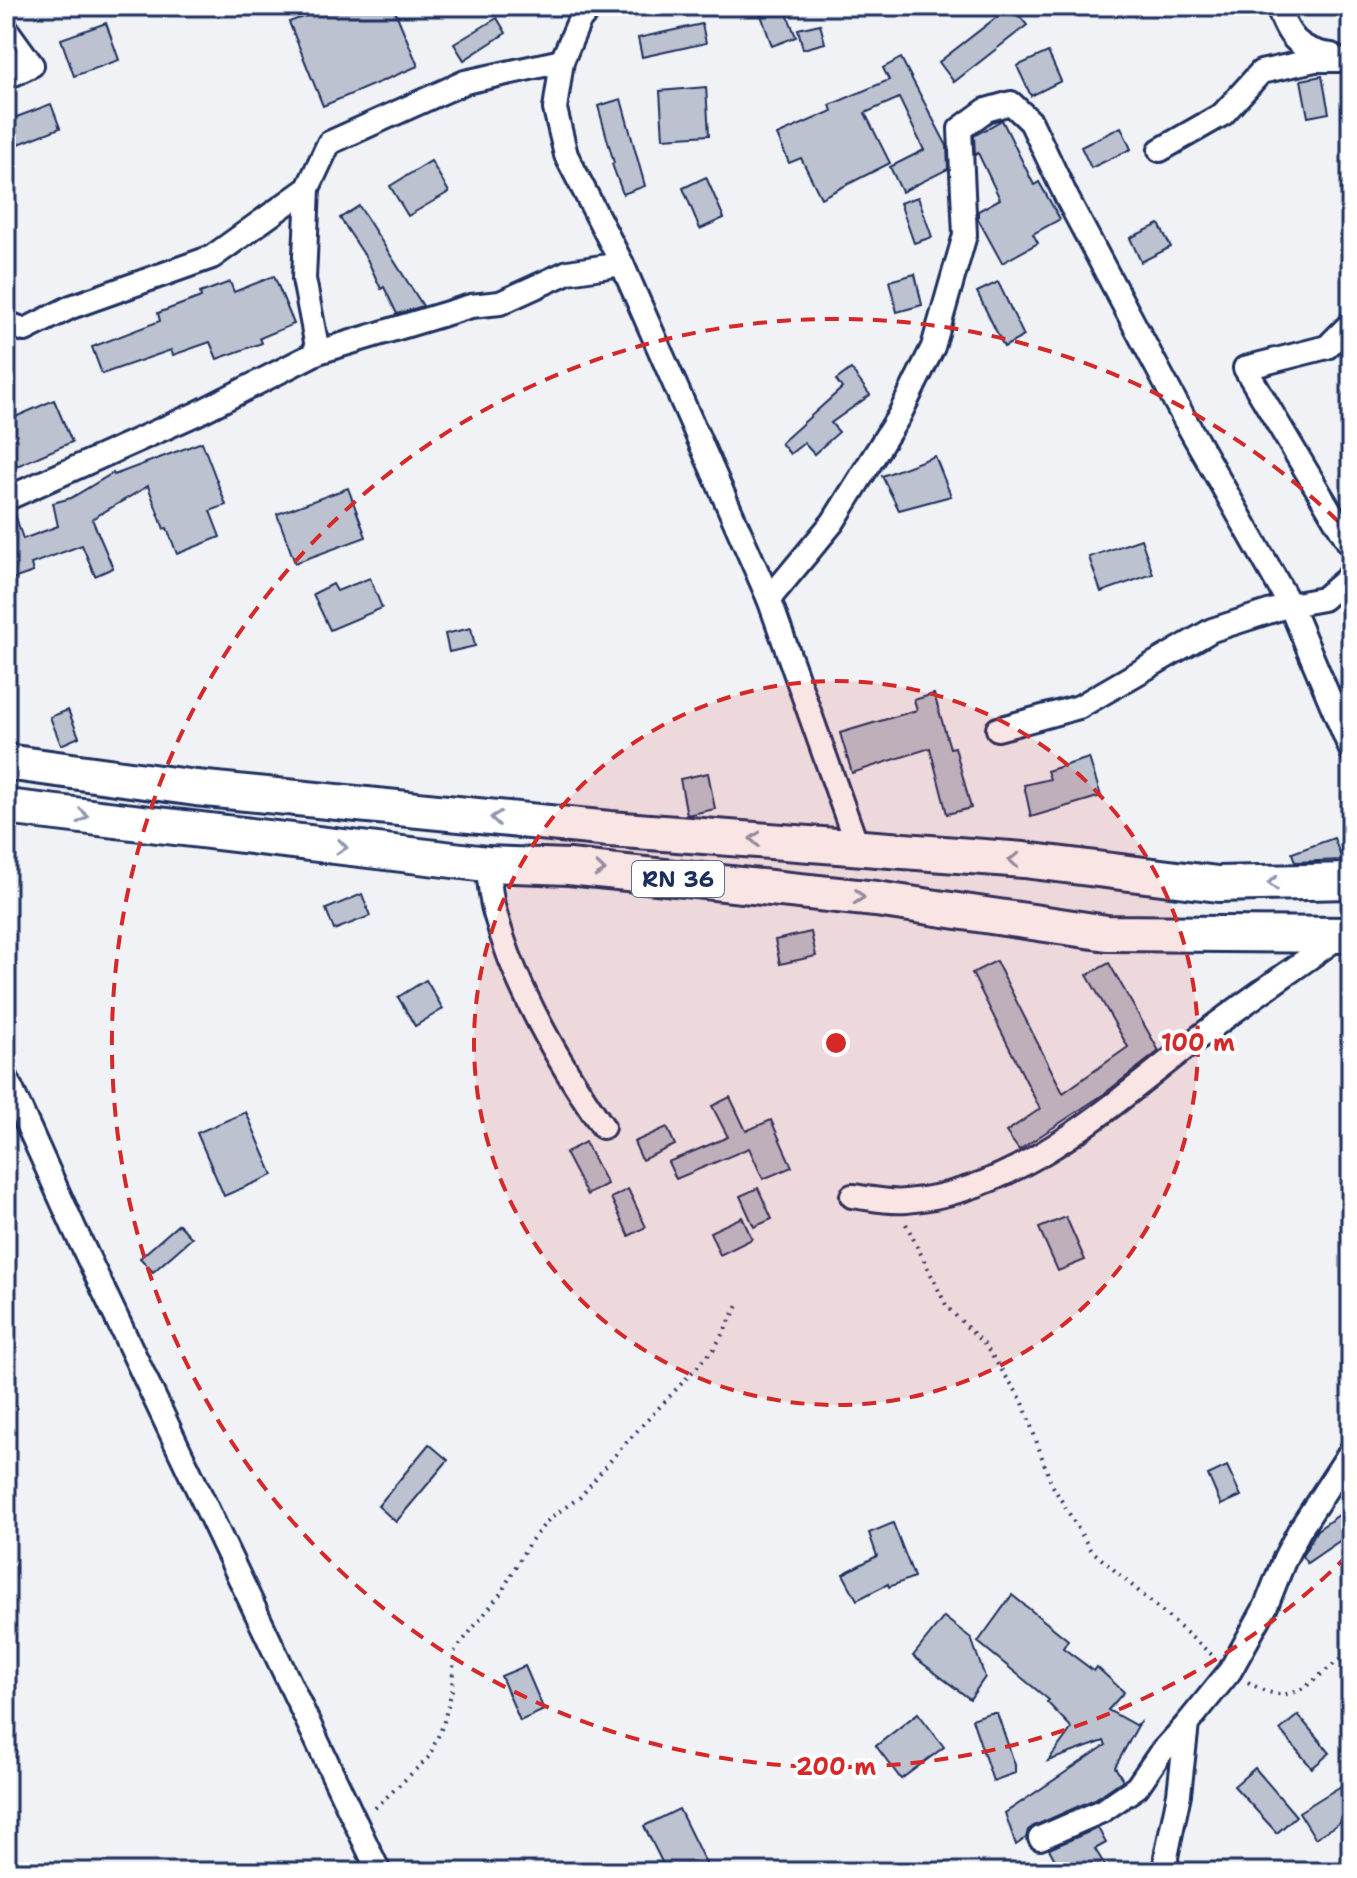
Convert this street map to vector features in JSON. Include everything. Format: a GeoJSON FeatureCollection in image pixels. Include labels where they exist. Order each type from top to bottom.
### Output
{"type":"FeatureCollection","features":[{"type":"Feature","properties":{"kind":"main road","name":"RN 36"},"geometry":{"type":"LineString","coordinates":[[6,762],[196,788],[580,826],[1024,860],[1218,884],[1351,881]]}},
{"type":"Feature","properties":{"kind":"main road","name":"RN 36"},"geometry":{"type":"LineString","coordinates":[[6,807],[487,864],[569,867],[876,899],[1107,933],[1346,935]]}},
{"type":"Feature","properties":{"kind":"street"},"geometry":{"type":"LineString","coordinates":[[1278,6],[1283,25],[1298,43],[1312,53],[1351,58]]}},
{"type":"Feature","properties":{"kind":"street"},"geometry":{"type":"LineString","coordinates":[[580,11],[562,61],[555,109],[566,155],[622,264],[769,599],[857,846]]}},
{"type":"Feature","properties":{"kind":"street"},"geometry":{"type":"LineString","coordinates":[[6,29],[32,65],[6,78]]}},
{"type":"Feature","properties":{"kind":"street"},"geometry":{"type":"LineString","coordinates":[[1160,150],[1223,114],[1261,72],[1315,60],[1351,58]]}},
{"type":"Feature","properties":{"kind":"street"},"geometry":{"type":"LineString","coordinates":[[318,352],[304,279],[308,188],[329,143],[465,82],[562,61]]}},
{"type":"Feature","properties":{"kind":"street"},"geometry":{"type":"LineString","coordinates":[[769,599],[833,522],[899,416],[933,347],[965,235],[960,129],[986,110],[1011,103],[1031,122],[1067,198],[1185,420],[1290,605],[1351,750]]}},
{"type":"Feature","properties":{"kind":"street"},"geometry":{"type":"LineString","coordinates":[[6,323],[25,330],[71,307],[212,257],[308,188]]}},
{"type":"Feature","properties":{"kind":"street"},"geometry":{"type":"LineString","coordinates":[[6,499],[196,414],[318,352],[471,306],[500,303],[568,272],[622,264]]}},
{"type":"Feature","properties":{"kind":"street"},"geometry":{"type":"LineString","coordinates":[[1351,323],[1327,347],[1245,368],[1351,546]]}},
{"type":"Feature","properties":{"kind":"street"},"geometry":{"type":"LineString","coordinates":[[998,729],[1079,707],[1212,630],[1290,605],[1323,599],[1351,575]]}},
{"type":"Feature","properties":{"kind":"street"},"geometry":{"type":"LineString","coordinates":[[487,864],[494,910],[508,956],[568,1076],[603,1127]]}},
{"type":"Feature","properties":{"kind":"street"},"geometry":{"type":"LineString","coordinates":[[852,1196],[903,1202],[934,1197],[973,1185],[1034,1158],[1132,1092],[1184,1048],[1346,935]]}},
{"type":"Feature","properties":{"kind":"street"},"geometry":{"type":"LineString","coordinates":[[6,1077],[74,1228],[379,1872]]}},
{"type":"Feature","properties":{"kind":"street"},"geometry":{"type":"LineString","coordinates":[[1040,1838],[1102,1811],[1137,1787],[1159,1755],[1230,1671],[1266,1606],[1299,1531],[1351,1451]]}},
{"type":"Feature","properties":{"kind":"street"},"geometry":{"type":"LineString","coordinates":[[1167,1872],[1166,1857],[1179,1794],[1187,1724]]}},
{"type":"Feature","properties":{"kind":"path"},"geometry":{"type":"LineString","coordinates":[[903,1202],[907,1230],[947,1307],[984,1344],[1022,1400],[1051,1483],[1090,1549],[1230,1671],[1257,1688],[1278,1696],[1299,1693],[1351,1653]]}},
{"type":"Feature","properties":{"kind":"path"},"geometry":{"type":"LineString","coordinates":[[356,1827],[429,1757],[443,1725],[452,1690],[454,1652],[501,1593],[529,1543],[550,1518],[580,1497],[622,1447],[714,1349],[740,1302]]}},
{"type":"Feature","properties":{"kind":"building"},"geometry":{"type":"Polygon","coordinates":[[[332,6],[393,6],[418,66],[323,106],[289,22],[332,6]]]}},
{"type":"Feature","properties":{"kind":"building"},"geometry":{"type":"Polygon","coordinates":[[[784,6],[796,37],[772,46],[760,12],[784,6]]]}},
{"type":"Feature","properties":{"kind":"building"},"geometry":{"type":"Polygon","coordinates":[[[1011,6],[1027,25],[954,82],[939,62],[1011,6]]]}},
{"type":"Feature","properties":{"kind":"building"},"geometry":{"type":"Polygon","coordinates":[[[497,18],[506,33],[464,60],[454,44],[497,18]]]}},
{"type":"Feature","properties":{"kind":"building"},"geometry":{"type":"Polygon","coordinates":[[[106,23],[119,60],[74,76],[61,39],[106,23]]]}},
{"type":"Feature","properties":{"kind":"building"},"geometry":{"type":"Polygon","coordinates":[[[702,24],[706,43],[642,57],[638,38],[702,24]]]}},
{"type":"Feature","properties":{"kind":"building"},"geometry":{"type":"Polygon","coordinates":[[[820,24],[825,43],[803,49],[798,29],[820,24]]]}},
{"type":"Feature","properties":{"kind":"building"},"geometry":{"type":"Polygon","coordinates":[[[1048,52],[1061,81],[1031,96],[1017,66],[1048,52]]]}},
{"type":"Feature","properties":{"kind":"building"},"geometry":{"type":"Polygon","coordinates":[[[901,58],[947,146],[948,169],[902,192],[890,167],[924,150],[899,98],[865,113],[890,163],[821,198],[801,158],[789,163],[777,135],[832,111],[830,105],[889,80],[883,68],[901,58]]]}},
{"type":"Feature","properties":{"kind":"building"},"geometry":{"type":"Polygon","coordinates":[[[1322,76],[1329,113],[1308,117],[1301,80],[1322,76]]]}},
{"type":"Feature","properties":{"kind":"building"},"geometry":{"type":"Polygon","coordinates":[[[706,87],[709,135],[663,138],[660,91],[706,87]]]}},
{"type":"Feature","properties":{"kind":"building"},"geometry":{"type":"Polygon","coordinates":[[[621,99],[645,186],[623,194],[598,106],[621,99]]]}},
{"type":"Feature","properties":{"kind":"building"},"geometry":{"type":"Polygon","coordinates":[[[51,104],[60,128],[6,149],[6,121],[51,104]]]}},
{"type":"Feature","properties":{"kind":"building"},"geometry":{"type":"Polygon","coordinates":[[[1002,120],[1034,185],[1039,182],[1060,219],[1033,234],[1038,243],[1002,263],[978,219],[978,211],[1000,199],[978,153],[975,155],[974,136],[1002,120]]]}},
{"type":"Feature","properties":{"kind":"building"},"geometry":{"type":"Polygon","coordinates":[[[1121,127],[1131,149],[1091,168],[1081,147],[1121,127]]]}},
{"type":"Feature","properties":{"kind":"building"},"geometry":{"type":"Polygon","coordinates":[[[431,161],[449,192],[408,216],[390,186],[431,161]]]}},
{"type":"Feature","properties":{"kind":"building"},"geometry":{"type":"Polygon","coordinates":[[[706,177],[724,218],[700,229],[683,188],[706,177]]]}},
{"type":"Feature","properties":{"kind":"building"},"geometry":{"type":"Polygon","coordinates":[[[918,197],[932,237],[914,243],[900,203],[918,197]]]}},
{"type":"Feature","properties":{"kind":"building"},"geometry":{"type":"Polygon","coordinates":[[[359,206],[423,306],[397,314],[384,287],[381,289],[367,259],[340,218],[359,206]]]}},
{"type":"Feature","properties":{"kind":"building"},"geometry":{"type":"Polygon","coordinates":[[[1159,224],[1171,247],[1141,262],[1130,238],[1159,224]]]}},
{"type":"Feature","properties":{"kind":"building"},"geometry":{"type":"Polygon","coordinates":[[[915,274],[922,305],[897,312],[889,281],[915,274]]]}},
{"type":"Feature","properties":{"kind":"building"},"geometry":{"type":"Polygon","coordinates":[[[274,276],[294,324],[260,338],[262,343],[217,359],[210,342],[173,355],[171,350],[102,374],[92,347],[160,321],[158,313],[201,297],[200,293],[230,282],[234,292],[274,276]]]}},
{"type":"Feature","properties":{"kind":"building"},"geometry":{"type":"Polygon","coordinates":[[[998,282],[1024,336],[1004,347],[977,292],[998,282]]]}},
{"type":"Feature","properties":{"kind":"building"},"geometry":{"type":"Polygon","coordinates":[[[851,369],[870,395],[831,423],[839,432],[814,454],[804,443],[790,454],[781,443],[842,388],[836,380],[851,369]]]}},
{"type":"Feature","properties":{"kind":"building"},"geometry":{"type":"Polygon","coordinates":[[[54,400],[72,442],[17,466],[6,439],[6,421],[54,400]]]}},
{"type":"Feature","properties":{"kind":"building"},"geometry":{"type":"Polygon","coordinates":[[[202,442],[226,505],[210,511],[220,537],[177,554],[148,486],[92,519],[113,568],[95,576],[82,545],[31,564],[33,572],[13,579],[6,557],[6,513],[14,511],[23,539],[58,526],[53,503],[71,498],[113,473],[202,442]]]}},
{"type":"Feature","properties":{"kind":"building"},"geometry":{"type":"Polygon","coordinates":[[[935,456],[951,496],[899,510],[882,476],[935,456]]]}},
{"type":"Feature","properties":{"kind":"building"},"geometry":{"type":"Polygon","coordinates":[[[348,488],[366,537],[295,563],[277,514],[348,488]]]}},
{"type":"Feature","properties":{"kind":"building"},"geometry":{"type":"Polygon","coordinates":[[[1141,539],[1153,574],[1101,592],[1089,557],[1141,539]]]}},
{"type":"Feature","properties":{"kind":"building"},"geometry":{"type":"Polygon","coordinates":[[[370,578],[382,608],[330,630],[313,594],[333,584],[337,591],[370,578]]]}},
{"type":"Feature","properties":{"kind":"building"},"geometry":{"type":"Polygon","coordinates":[[[471,628],[475,646],[449,652],[445,634],[471,628]]]}},
{"type":"Feature","properties":{"kind":"building"},"geometry":{"type":"Polygon","coordinates":[[[934,694],[950,748],[955,747],[971,808],[947,814],[930,748],[852,773],[840,733],[917,710],[914,700],[934,694]]]}},
{"type":"Feature","properties":{"kind":"building"},"geometry":{"type":"Polygon","coordinates":[[[68,710],[79,737],[61,745],[50,717],[68,710]]]}},
{"type":"Feature","properties":{"kind":"building"},"geometry":{"type":"Polygon","coordinates":[[[1089,758],[1101,796],[1031,817],[1024,785],[1050,779],[1047,771],[1089,758]]]}},
{"type":"Feature","properties":{"kind":"building"},"geometry":{"type":"Polygon","coordinates":[[[708,773],[715,809],[687,815],[680,779],[708,773]]]}},
{"type":"Feature","properties":{"kind":"building"},"geometry":{"type":"Polygon","coordinates":[[[1334,838],[1342,860],[1295,862],[1292,853],[1334,838]]]}},
{"type":"Feature","properties":{"kind":"building"},"geometry":{"type":"Polygon","coordinates":[[[362,894],[370,916],[334,930],[326,909],[362,894]]]}},
{"type":"Feature","properties":{"kind":"building"},"geometry":{"type":"Polygon","coordinates":[[[811,932],[816,956],[780,964],[775,940],[811,932]]]}},
{"type":"Feature","properties":{"kind":"building"},"geometry":{"type":"Polygon","coordinates":[[[996,961],[1063,1093],[1128,1047],[1087,975],[1109,963],[1159,1051],[1104,1094],[1019,1150],[1006,1132],[1040,1109],[972,973],[996,961]]]}},
{"type":"Feature","properties":{"kind":"building"},"geometry":{"type":"Polygon","coordinates":[[[426,980],[443,1009],[415,1026],[398,997],[426,980]]]}},
{"type":"Feature","properties":{"kind":"building"},"geometry":{"type":"Polygon","coordinates":[[[730,1097],[746,1131],[771,1120],[792,1167],[763,1179],[749,1148],[676,1179],[668,1162],[728,1137],[712,1106],[730,1097]]]}},
{"type":"Feature","properties":{"kind":"building"},"geometry":{"type":"Polygon","coordinates":[[[246,1112],[273,1175],[224,1196],[197,1133],[246,1112]]]}},
{"type":"Feature","properties":{"kind":"building"},"geometry":{"type":"Polygon","coordinates":[[[667,1127],[675,1145],[642,1160],[634,1142],[667,1127]]]}},
{"type":"Feature","properties":{"kind":"building"},"geometry":{"type":"Polygon","coordinates":[[[585,1142],[607,1184],[587,1195],[565,1153],[585,1142]]]}},
{"type":"Feature","properties":{"kind":"building"},"geometry":{"type":"Polygon","coordinates":[[[758,1188],[772,1219],[754,1227],[740,1196],[758,1188]]]}},
{"type":"Feature","properties":{"kind":"building"},"geometry":{"type":"Polygon","coordinates":[[[628,1189],[646,1227],[629,1236],[611,1198],[628,1189]]]}},
{"type":"Feature","properties":{"kind":"building"},"geometry":{"type":"Polygon","coordinates":[[[742,1217],[752,1239],[720,1255],[710,1232],[742,1217]]]}},
{"type":"Feature","properties":{"kind":"building"},"geometry":{"type":"Polygon","coordinates":[[[1066,1217],[1085,1260],[1058,1271],[1039,1228],[1066,1217]]]}},
{"type":"Feature","properties":{"kind":"building"},"geometry":{"type":"Polygon","coordinates":[[[179,1224],[192,1238],[153,1272],[140,1258],[179,1224]]]}},
{"type":"Feature","properties":{"kind":"building"},"geometry":{"type":"Polygon","coordinates":[[[429,1444],[448,1460],[396,1522],[378,1506],[429,1444]]]}},
{"type":"Feature","properties":{"kind":"building"},"geometry":{"type":"Polygon","coordinates":[[[1227,1466],[1241,1496],[1221,1505],[1208,1475],[1227,1466]]]}},
{"type":"Feature","properties":{"kind":"building"},"geometry":{"type":"Polygon","coordinates":[[[1342,1513],[1351,1527],[1351,1533],[1307,1563],[1302,1556],[1317,1530],[1342,1513]]]}},
{"type":"Feature","properties":{"kind":"building"},"geometry":{"type":"Polygon","coordinates":[[[893,1523],[914,1577],[889,1587],[888,1584],[857,1600],[843,1574],[877,1556],[869,1533],[893,1523]]]}},
{"type":"Feature","properties":{"kind":"building"},"geometry":{"type":"Polygon","coordinates":[[[1012,1595],[1068,1640],[1063,1648],[1094,1671],[1097,1667],[1124,1692],[1108,1710],[1135,1725],[1140,1722],[1115,1767],[1123,1780],[1095,1799],[1034,1826],[1028,1830],[1026,1838],[1016,1845],[1005,1813],[1106,1745],[1104,1741],[1048,1761],[1071,1729],[1070,1726],[1047,1702],[1049,1700],[978,1642],[1012,1595]]]}},
{"type":"Feature","properties":{"kind":"building"},"geometry":{"type":"Polygon","coordinates":[[[944,1617],[971,1638],[985,1677],[970,1699],[913,1656],[944,1617]]]}},
{"type":"Feature","properties":{"kind":"building"},"geometry":{"type":"Polygon","coordinates":[[[525,1666],[544,1710],[520,1721],[501,1676],[525,1666]]]}},
{"type":"Feature","properties":{"kind":"building"},"geometry":{"type":"Polygon","coordinates":[[[918,1713],[944,1747],[901,1779],[876,1746],[918,1713]]]}},
{"type":"Feature","properties":{"kind":"building"},"geometry":{"type":"Polygon","coordinates":[[[997,1713],[1015,1765],[1015,1773],[993,1781],[972,1719],[997,1713]]]}},
{"type":"Feature","properties":{"kind":"building"},"geometry":{"type":"Polygon","coordinates":[[[1298,1715],[1330,1753],[1312,1768],[1280,1730],[1298,1715]]]}},
{"type":"Feature","properties":{"kind":"building"},"geometry":{"type":"Polygon","coordinates":[[[1255,1768],[1296,1816],[1277,1833],[1234,1786],[1255,1768]]]}},
{"type":"Feature","properties":{"kind":"building"},"geometry":{"type":"Polygon","coordinates":[[[1341,1786],[1351,1802],[1351,1816],[1315,1838],[1299,1812],[1341,1786]]]}},
{"type":"Feature","properties":{"kind":"building"},"geometry":{"type":"Polygon","coordinates":[[[679,1809],[710,1872],[667,1872],[644,1826],[679,1809]]]}},
{"type":"Feature","properties":{"kind":"building"},"geometry":{"type":"Polygon","coordinates":[[[1098,1828],[1106,1843],[1095,1849],[1109,1872],[1062,1872],[1049,1849],[1098,1828]]]}}]}
